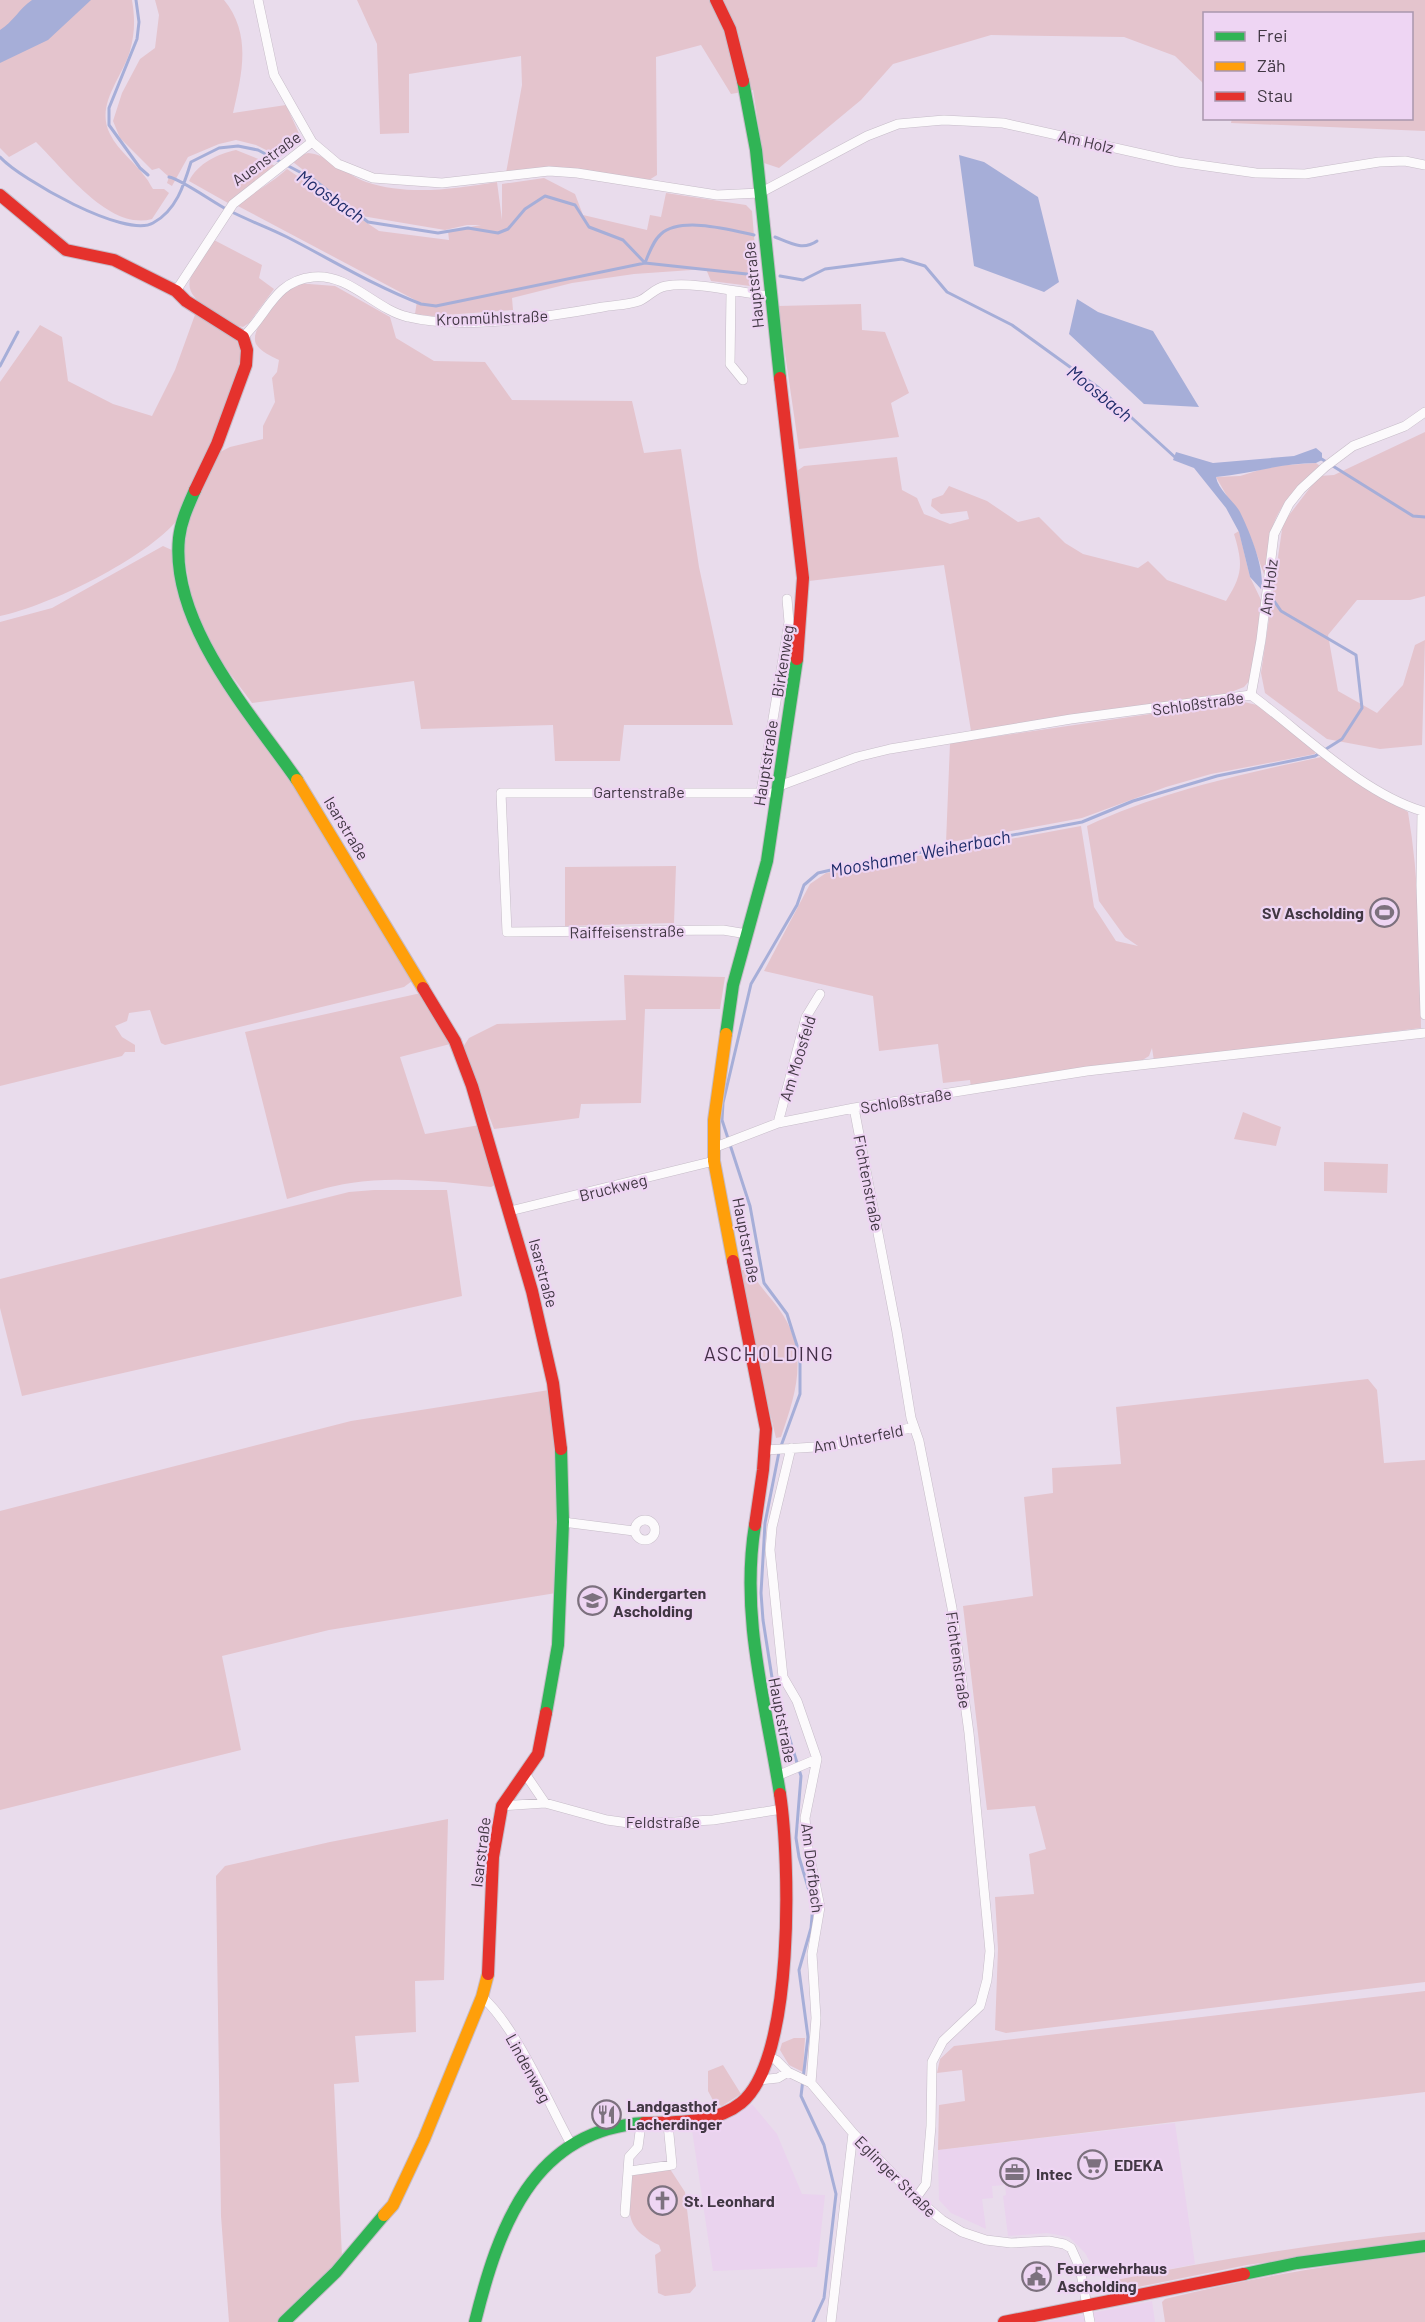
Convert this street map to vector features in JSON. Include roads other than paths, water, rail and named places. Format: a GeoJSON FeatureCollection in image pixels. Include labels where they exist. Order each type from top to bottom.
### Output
{"type":"FeatureCollection","features":[{"type":"Feature","properties":{"kind":"main road","name":"Hauptstraße"},"geometry":{"type":"LineString","coordinates":[[476,2322],[488,2266],[508,2219],[533,2181],[571,2144],[598,2130],[640,2124],[688,2122],[723,2112],[749,2095],[760,2080],[768,2056],[786,1940],[782,1809],[758,1676],[749,1590],[770,1450],[722,1149],[721,1062],[733,985],[767,861],[795,678],[804,578],[770,296],[756,150],[741,69],[730,29],[716,0]]}},
{"type":"Feature","properties":{"kind":"main road"},"geometry":{"type":"LineString","coordinates":[[0,195],[66,250],[114,260],[176,291],[186,301],[243,337]]}},
{"type":"Feature","properties":{"kind":"main road","name":"Isarstraße"},"geometry":{"type":"LineString","coordinates":[[243,337],[247,350],[246,365],[217,444],[187,506],[179,538],[183,586],[192,618],[207,652],[306,792],[455,1041],[472,1086],[510,1211],[553,1383],[560,1433],[563,1522],[558,1646],[543,1737],[538,1754],[526,1775],[502,1806],[493,1857],[489,1969],[482,1997],[424,2139],[393,2205],[336,2272],[284,2322]]}},
{"type":"Feature","properties":{"kind":"main road"},"geometry":{"type":"LineString","coordinates":[[1004,2322],[1297,2263],[1425,2246]]}},
{"type":"Feature","properties":{"kind":"street"},"geometry":{"type":"LineString","coordinates":[[258,0],[274,75],[312,142]]}},
{"type":"Feature","properties":{"kind":"street","name":"Am Holz"},"geometry":{"type":"LineString","coordinates":[[760,193],[867,136],[898,124],[944,120],[1003,123],[1178,162],[1256,173],[1305,174],[1379,162],[1405,161],[1425,165]]}},
{"type":"Feature","properties":{"kind":"street","name":"Auenstraße"},"geometry":{"type":"LineString","coordinates":[[176,291],[233,204],[312,142],[338,164],[373,178],[400,182],[442,183],[549,171],[577,173],[717,195],[760,193]]}},
{"type":"Feature","properties":{"kind":"street","name":"Kronmühlstraße"},"geometry":{"type":"LineString","coordinates":[[243,337],[271,299],[289,283],[314,276],[342,282],[406,317],[455,322],[557,315],[639,301],[652,291],[667,286],[693,285],[770,296]]}},
{"type":"Feature","properties":{"kind":"street"},"geometry":{"type":"LineString","coordinates":[[731,292],[730,364],[743,380]]}},
{"type":"Feature","properties":{"kind":"street","name":"Am Holz"},"geometry":{"type":"LineString","coordinates":[[1251,695],[1267,598],[1274,534],[1279,522],[1301,489],[1333,460],[1353,446],[1405,426],[1425,412]]}},
{"type":"Feature","properties":{"kind":"street","name":"Birkenweg"},"geometry":{"type":"LineString","coordinates":[[761,792],[789,622],[787,600]]}},
{"type":"Feature","properties":{"kind":"street","name":"Schloßstraße"},"geometry":{"type":"LineString","coordinates":[[778,789],[857,757],[919,744],[1071,719],[1251,695],[1361,780],[1404,805],[1422,811],[1420,885],[1425,1015]]}},
{"type":"Feature","properties":{"kind":"street","name":"Gartenstraße"},"geometry":{"type":"LineString","coordinates":[[507,932],[501,793],[761,792],[778,789]]}},
{"type":"Feature","properties":{"kind":"street","name":"Raiffeisenstraße"},"geometry":{"type":"LineString","coordinates":[[507,932],[723,930],[747,934]]}},
{"type":"Feature","properties":{"kind":"street","name":"Am Moosfeld"},"geometry":{"type":"LineString","coordinates":[[778,1123],[806,1017],[820,994]]}},
{"type":"Feature","properties":{"kind":"street","name":"Schloßstraße"},"geometry":{"type":"LineString","coordinates":[[722,1149],[778,1123],[854,1108],[1087,1071],[1425,1033]]}},
{"type":"Feature","properties":{"kind":"street","name":"Fichtenstraße"},"geometry":{"type":"LineString","coordinates":[[854,1108],[914,1427],[919,1441],[952,1608],[969,1733],[990,1951],[987,1980],[980,2007],[943,2042],[932,2062],[931,2126],[926,2184],[916,2198]]}},
{"type":"Feature","properties":{"kind":"street","name":"Bruckweg"},"geometry":{"type":"LineString","coordinates":[[510,1211],[722,1149]]}},
{"type":"Feature","properties":{"kind":"street","name":"Am Unterfeld"},"geometry":{"type":"LineString","coordinates":[[770,1450],[832,1446],[914,1427]]}},
{"type":"Feature","properties":{"kind":"street"},"geometry":{"type":"LineString","coordinates":[[777,1776],[817,1759],[797,1701],[783,1677],[770,1550],[772,1527],[788,1448]]}},
{"type":"Feature","properties":{"kind":"street"},"geometry":{"type":"LineString","coordinates":[[563,1522],[634,1531]]}},
{"type":"Feature","properties":{"kind":"street","name":"Am Dorfbach"},"geometry":{"type":"LineString","coordinates":[[806,2080],[816,2026],[812,1954],[820,1907],[807,1844],[805,1818],[817,1759]]}},
{"type":"Feature","properties":{"kind":"street"},"geometry":{"type":"LineString","coordinates":[[526,1775],[545,1803]]}},
{"type":"Feature","properties":{"kind":"street","name":"Feldstraße"},"geometry":{"type":"LineString","coordinates":[[502,1806],[545,1803],[607,1820],[636,1824],[713,1820],[782,1809]]}},
{"type":"Feature","properties":{"kind":"street","name":"Lindenweg"},"geometry":{"type":"LineString","coordinates":[[482,1997],[494,2007],[527,2062],[571,2144]]}},
{"type":"Feature","properties":{"kind":"street","name":"Eglinger Straße"},"geometry":{"type":"LineString","coordinates":[[768,2056],[776,2060],[788,2072],[806,2080],[916,2198],[942,2220],[962,2232],[986,2240],[1048,2241],[1065,2244],[1075,2254],[1080,2268],[1090,2322]]}},
{"type":"Feature","properties":{"kind":"street"},"geometry":{"type":"LineString","coordinates":[[760,2080],[778,2078],[788,2072]]}},
{"type":"Feature","properties":{"kind":"street"},"geometry":{"type":"LineString","coordinates":[[625,2212],[630,2157],[638,2147],[640,2124]]}},
{"type":"Feature","properties":{"kind":"street"},"geometry":{"type":"LineString","coordinates":[[630,2171],[672,2166],[668,2124]]}},
{"type":"Feature","properties":{"kind":"street"},"geometry":{"type":"LineString","coordinates":[[831,2322],[853,2133]]}},
{"type":"Feature","properties":{"kind":"water"},"geometry":{"type":"Polygon","coordinates":[[[32,0],[91,0],[48,40],[0,63],[0,30],[32,0]]]}},
{"type":"Feature","properties":{"kind":"water"},"geometry":{"type":"Polygon","coordinates":[[[959,155],[984,162],[1038,197],[1059,282],[1044,292],[974,266],[959,155]]]}},
{"type":"Feature","properties":{"kind":"water"},"geometry":{"type":"Polygon","coordinates":[[[1077,299],[1098,312],[1153,331],[1199,407],[1144,404],[1069,334],[1077,299]]]}},
{"type":"Feature","properties":{"kind":"water"},"geometry":{"type":"Polygon","coordinates":[[[1316,448],[1322,453],[1322,460],[1316,463],[1216,477],[1217,482],[1240,512],[1248,529],[1259,561],[1261,589],[1250,577],[1239,532],[1226,508],[1194,468],[1173,460],[1176,452],[1213,463],[1294,456],[1316,448]]]}},
{"type":"Feature","properties":{"kind":"waterway","name":"Moosbach"},"geometry":{"type":"LineString","coordinates":[[136,0],[139,22],[137,39],[109,108],[109,125],[140,168],[148,175]]}},
{"type":"Feature","properties":{"kind":"waterway","name":"Moosbach"},"geometry":{"type":"LineString","coordinates":[[0,157],[28,179],[74,204],[120,223],[139,226],[153,223],[168,212],[178,197],[191,162],[219,148],[238,146],[258,150],[313,179],[368,222],[438,233],[468,228],[498,233],[508,229],[525,209],[545,196],[575,205],[589,227],[623,240],[645,263],[756,275]]}},
{"type":"Feature","properties":{"kind":"waterway"},"geometry":{"type":"LineString","coordinates":[[169,177],[228,210],[287,237],[387,289],[421,304],[436,306],[645,263],[658,237],[670,229],[681,226],[706,226],[754,235]]}},
{"type":"Feature","properties":{"kind":"waterway"},"geometry":{"type":"LineString","coordinates":[[775,237],[802,246],[817,241]]}},
{"type":"Feature","properties":{"kind":"waterway","name":"Moosbach"},"geometry":{"type":"LineString","coordinates":[[780,276],[803,280],[825,269],[902,259],[925,266],[947,292],[1012,325],[1099,388],[1177,459]]}},
{"type":"Feature","properties":{"kind":"waterway"},"geometry":{"type":"LineString","coordinates":[[0,366],[18,332]]}},
{"type":"Feature","properties":{"kind":"waterway","name":"Moosbach"},"geometry":{"type":"LineString","coordinates":[[1320,458],[1413,516],[1425,517]]}},
{"type":"Feature","properties":{"kind":"waterway","name":"Mooshamer Weiherbach"},"geometry":{"type":"LineString","coordinates":[[781,1446],[800,1394],[800,1355],[787,1314],[764,1283],[750,1206],[722,1120],[723,1103],[751,984],[797,905],[804,885],[818,873],[1082,822],[1133,801],[1217,776],[1315,756],[1342,739],[1362,708],[1356,655],[1281,611],[1270,595]]}},
{"type":"Feature","properties":{"kind":"waterway","name":"Mooshamer Weiherbach"},"geometry":{"type":"LineString","coordinates":[[779,1452],[765,1523],[761,1593],[763,1620],[773,1684],[801,1776],[796,1838],[799,1857],[813,1904],[811,1928],[799,1970],[808,2037],[801,2096],[824,2145],[836,2194],[824,2298],[813,2322]]}},
{"type":"Feature","properties":{"kind":"place","name":"SV Ascholding"},"geometry":{"type":"Point","coordinates":[1385,912]}},
{"type":"Feature","properties":{"kind":"place","name":"Kindergarten Ascholding"},"geometry":{"type":"Point","coordinates":[592,1601]}},
{"type":"Feature","properties":{"kind":"place","name":"Landgasthof Lacherdinger"},"geometry":{"type":"Point","coordinates":[606,2114]}},
{"type":"Feature","properties":{"kind":"place","name":"EDEKA"},"geometry":{"type":"Point","coordinates":[1093,2164]}},
{"type":"Feature","properties":{"kind":"place","name":"Intec"},"geometry":{"type":"Point","coordinates":[1015,2173]}},
{"type":"Feature","properties":{"kind":"place","name":"St. Leonhard"},"geometry":{"type":"Point","coordinates":[663,2200]}},
{"type":"Feature","properties":{"kind":"place","name":"Feuerwehrhaus Ascholding"},"geometry":{"type":"Point","coordinates":[1036,2276]}},
{"type":"Feature","properties":{"kind":"district","name":"ASCHOLDING"},"geometry":{"type":"Point","coordinates":[769,1353]}}]}
